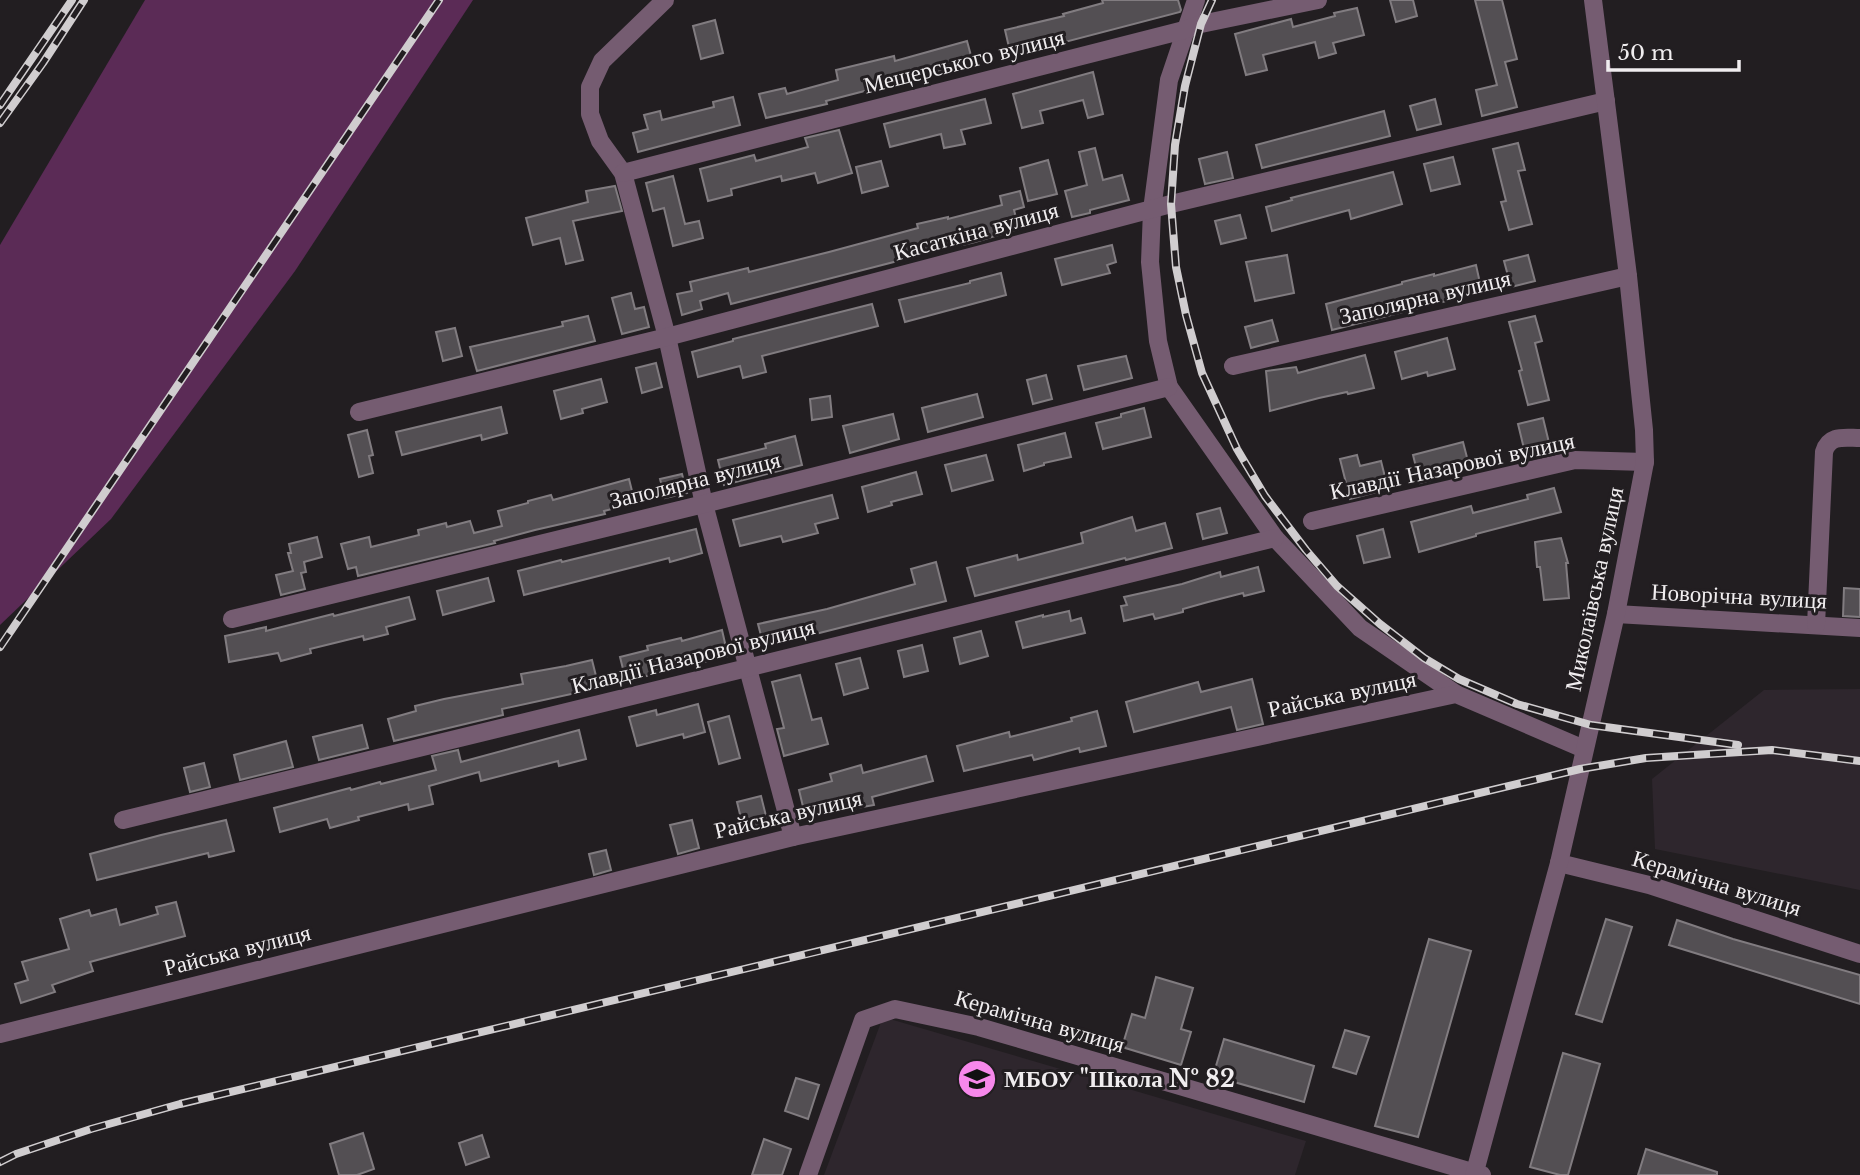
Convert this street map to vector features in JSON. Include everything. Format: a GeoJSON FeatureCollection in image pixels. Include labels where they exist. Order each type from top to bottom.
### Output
{"type":"FeatureCollection","features":[{"type":"Feature","properties":{"kind":"street"},"geometry":{"type":"LineString","coordinates":[[665,0],[602,61],[590,87],[590,114],[600,141],[623,173],[667,337],[704,504],[793,837]]}},
{"type":"Feature","properties":{"kind":"street"},"geometry":{"type":"LineString","coordinates":[[1196,0],[1169,80],[1152,210],[1152,275],[1158,341],[1169,387],[1275,538],[1360,628],[1456,694],[1584,749]]}},
{"type":"Feature","properties":{"kind":"street","name":"Мещерського вулиця"},"geometry":{"type":"LineString","coordinates":[[623,173],[1201,24],[1318,0]]}},
{"type":"Feature","properties":{"kind":"street","name":"Миколаївська вулиця"},"geometry":{"type":"LineString","coordinates":[[1477,1174],[1559,863],[1616,614],[1645,462],[1628,276],[1593,0]]}},
{"type":"Feature","properties":{"kind":"street","name":"Касаткіна вулиця"},"geometry":{"type":"LineString","coordinates":[[359,412],[667,337],[1152,210],[1606,101]]}},
{"type":"Feature","properties":{"kind":"street","name":"Заполярна вулиця"},"geometry":{"type":"LineString","coordinates":[[1233,366],[1628,276]]}},
{"type":"Feature","properties":{"kind":"street","name":"Заполярна вулиця"},"geometry":{"type":"LineString","coordinates":[[232,619],[1169,387]]}},
{"type":"Feature","properties":{"kind":"street"},"geometry":{"type":"LineString","coordinates":[[1816,625],[1824,452],[1831,440],[1860,438]]}},
{"type":"Feature","properties":{"kind":"street","name":"Клавдії Назарової вулиця"},"geometry":{"type":"LineString","coordinates":[[1312,521],[1575,460],[1645,462]]}},
{"type":"Feature","properties":{"kind":"street","name":"Клавдії Назарової вулиця"},"geometry":{"type":"LineString","coordinates":[[123,820],[1275,538]]}},
{"type":"Feature","properties":{"kind":"street","name":"Новорічна вулиця"},"geometry":{"type":"LineString","coordinates":[[1616,614],[1860,628]]}},
{"type":"Feature","properties":{"kind":"street","name":"Райська вулиця"},"geometry":{"type":"LineString","coordinates":[[0,1034],[793,837],[1456,694]]}},
{"type":"Feature","properties":{"kind":"street","name":"Керамічна вулиця"},"geometry":{"type":"LineString","coordinates":[[1559,863],[1649,885],[1860,954]]}},
{"type":"Feature","properties":{"kind":"street","name":"Керамічна вулиця"},"geometry":{"type":"LineString","coordinates":[[807,1175],[863,1020],[895,1009],[979,1027],[1477,1174]]}},
{"type":"Feature","properties":{"kind":"shaded area"},"geometry":{"type":"Polygon","coordinates":[[[145,0],[473,0],[295,271],[111,519],[0,625],[0,245],[145,0]]]}},
{"type":"Feature","properties":{"kind":"shaded area"},"geometry":{"type":"Polygon","coordinates":[[[1860,689],[1860,890],[1655,849],[1652,779],[1764,690],[1860,689]]]}},
{"type":"Feature","properties":{"kind":"shaded area","name":"МБОУ \"Школа № 82"},"geometry":{"type":"Polygon","coordinates":[[[883,1017],[1306,1141],[1295,1175],[824,1175],[883,1017]]]}},
{"type":"Feature","properties":{"kind":"building"},"geometry":{"type":"Polygon","coordinates":[[[1102,0],[1178,0],[1181,10],[1011,56],[1005,30],[1064,16],[1063,14],[1103,3],[1102,0]]]}},
{"type":"Feature","properties":{"kind":"building"},"geometry":{"type":"Polygon","coordinates":[[[1390,0],[1413,0],[1417,16],[1396,22],[1390,0]]]}},
{"type":"Feature","properties":{"kind":"building"},"geometry":{"type":"Polygon","coordinates":[[[1475,0],[1502,0],[1517,59],[1505,62],[1517,107],[1482,116],[1476,90],[1497,85],[1475,0]]]}},
{"type":"Feature","properties":{"kind":"building"},"geometry":{"type":"Polygon","coordinates":[[[1357,8],[1364,35],[1333,43],[1336,53],[1319,58],[1315,42],[1263,55],[1267,70],[1246,75],[1235,34],[1291,19],[1293,27],[1357,8]]]}},
{"type":"Feature","properties":{"kind":"building"},"geometry":{"type":"Polygon","coordinates":[[[715,20],[723,53],[701,59],[693,26],[715,20]]]}},
{"type":"Feature","properties":{"kind":"building"},"geometry":{"type":"Polygon","coordinates":[[[967,41],[973,63],[826,101],[827,104],[766,118],[759,94],[785,88],[787,94],[838,80],[836,70],[894,56],[895,61],[967,41]]]}},
{"type":"Feature","properties":{"kind":"building"},"geometry":{"type":"Polygon","coordinates":[[[1093,72],[1103,114],[1088,118],[1083,100],[1040,111],[1043,123],[1022,128],[1013,94],[1093,72]]]}},
{"type":"Feature","properties":{"kind":"building"},"geometry":{"type":"Polygon","coordinates":[[[733,97],[740,125],[638,152],[633,133],[648,129],[644,115],[660,111],[662,120],[714,107],[713,102],[733,97]]]}},
{"type":"Feature","properties":{"kind":"building"},"geometry":{"type":"Polygon","coordinates":[[[985,99],[991,123],[961,130],[965,144],[944,148],[941,134],[890,147],[884,124],[985,99]]]}},
{"type":"Feature","properties":{"kind":"building"},"geometry":{"type":"Polygon","coordinates":[[[1435,99],[1441,124],[1417,130],[1410,106],[1435,99]]]}},
{"type":"Feature","properties":{"kind":"building"},"geometry":{"type":"Polygon","coordinates":[[[1384,111],[1390,136],[1262,168],[1256,145],[1384,111]]]}},
{"type":"Feature","properties":{"kind":"building"},"geometry":{"type":"Polygon","coordinates":[[[839,130],[852,173],[818,183],[815,173],[782,181],[781,176],[731,189],[732,195],[708,201],[700,169],[754,155],[756,161],[808,147],[805,138],[839,130]]]}},
{"type":"Feature","properties":{"kind":"building"},"geometry":{"type":"Polygon","coordinates":[[[1518,143],[1525,170],[1518,171],[1532,224],[1509,230],[1501,202],[1506,201],[1493,149],[1518,143]]]}},
{"type":"Feature","properties":{"kind":"building"},"geometry":{"type":"Polygon","coordinates":[[[1095,148],[1103,180],[1122,175],[1129,200],[1072,217],[1065,191],[1087,185],[1079,152],[1095,148]]]}},
{"type":"Feature","properties":{"kind":"building"},"geometry":{"type":"Polygon","coordinates":[[[1227,152],[1233,178],[1205,184],[1199,159],[1227,152]]]}},
{"type":"Feature","properties":{"kind":"building"},"geometry":{"type":"Polygon","coordinates":[[[1453,157],[1460,184],[1431,191],[1424,164],[1453,157]]]}},
{"type":"Feature","properties":{"kind":"building"},"geometry":{"type":"Polygon","coordinates":[[[1048,160],[1057,194],[1028,201],[1020,168],[1048,160]]]}},
{"type":"Feature","properties":{"kind":"building"},"geometry":{"type":"Polygon","coordinates":[[[881,161],[888,186],[862,193],[856,167],[881,161]]]}},
{"type":"Feature","properties":{"kind":"building"},"geometry":{"type":"Polygon","coordinates":[[[1393,172],[1402,204],[1351,219],[1349,210],[1272,231],[1266,207],[1393,172]]]}},
{"type":"Feature","properties":{"kind":"building"},"geometry":{"type":"Polygon","coordinates":[[[673,176],[685,224],[699,221],[703,238],[673,246],[664,208],[653,211],[646,183],[673,176]]]}},
{"type":"Feature","properties":{"kind":"building"},"geometry":{"type":"Polygon","coordinates":[[[615,186],[622,211],[573,221],[583,260],[566,264],[560,238],[533,245],[526,218],[588,202],[586,191],[615,186]]]}},
{"type":"Feature","properties":{"kind":"building"},"geometry":{"type":"Polygon","coordinates":[[[1020,191],[1024,207],[1014,210],[1019,229],[731,304],[728,293],[700,301],[702,309],[682,315],[677,294],[692,291],[690,282],[748,268],[749,272],[918,228],[917,224],[1002,205],[1000,196],[1020,191]]]}},
{"type":"Feature","properties":{"kind":"building"},"geometry":{"type":"Polygon","coordinates":[[[1240,215],[1246,238],[1221,244],[1215,221],[1240,215]]]}},
{"type":"Feature","properties":{"kind":"building"},"geometry":{"type":"Polygon","coordinates":[[[1112,245],[1116,262],[1107,265],[1110,273],[1062,285],[1055,259],[1112,245]]]}},
{"type":"Feature","properties":{"kind":"building"},"geometry":{"type":"Polygon","coordinates":[[[1287,255],[1294,293],[1255,301],[1246,262],[1287,255]]]}},
{"type":"Feature","properties":{"kind":"building"},"geometry":{"type":"Polygon","coordinates":[[[1528,255],[1535,281],[1511,287],[1504,261],[1528,255]]]}},
{"type":"Feature","properties":{"kind":"building"},"geometry":{"type":"Polygon","coordinates":[[[1476,265],[1482,292],[1332,330],[1326,304],[1402,282],[1476,265]]]}},
{"type":"Feature","properties":{"kind":"building"},"geometry":{"type":"Polygon","coordinates":[[[1001,273],[1006,295],[905,322],[899,300],[1001,273]]]}},
{"type":"Feature","properties":{"kind":"building"},"geometry":{"type":"Polygon","coordinates":[[[631,293],[635,309],[644,307],[649,327],[622,334],[612,298],[631,293]]]}},
{"type":"Feature","properties":{"kind":"building"},"geometry":{"type":"Polygon","coordinates":[[[872,304],[878,326],[762,356],[766,372],[743,378],[740,366],[698,377],[692,352],[872,304]]]}},
{"type":"Feature","properties":{"kind":"building"},"geometry":{"type":"Polygon","coordinates":[[[588,316],[595,341],[477,371],[470,347],[563,326],[562,322],[588,316]]]}},
{"type":"Feature","properties":{"kind":"building"},"geometry":{"type":"Polygon","coordinates":[[[1535,316],[1542,341],[1535,343],[1549,400],[1528,405],[1509,322],[1535,316]]]}},
{"type":"Feature","properties":{"kind":"building"},"geometry":{"type":"Polygon","coordinates":[[[1272,320],[1278,341],[1251,348],[1245,327],[1272,320]]]}},
{"type":"Feature","properties":{"kind":"building"},"geometry":{"type":"Polygon","coordinates":[[[455,328],[462,356],[443,361],[436,332],[455,328]]]}},
{"type":"Feature","properties":{"kind":"building"},"geometry":{"type":"Polygon","coordinates":[[[1447,338],[1455,369],[1428,376],[1427,372],[1402,379],[1395,352],[1447,338]]]}},
{"type":"Feature","properties":{"kind":"building"},"geometry":{"type":"Polygon","coordinates":[[[1365,355],[1374,388],[1319,398],[1270,411],[1266,371],[1296,367],[1298,373],[1365,355]]]}},
{"type":"Feature","properties":{"kind":"building"},"geometry":{"type":"Polygon","coordinates":[[[1126,356],[1132,378],[1084,390],[1078,366],[1126,356]]]}},
{"type":"Feature","properties":{"kind":"building"},"geometry":{"type":"Polygon","coordinates":[[[656,363],[662,387],[642,393],[636,368],[656,363]]]}},
{"type":"Feature","properties":{"kind":"building"},"geometry":{"type":"Polygon","coordinates":[[[1046,375],[1052,399],[1033,404],[1027,380],[1046,375]]]}},
{"type":"Feature","properties":{"kind":"building"},"geometry":{"type":"Polygon","coordinates":[[[601,379],[607,402],[582,409],[583,413],[561,419],[554,391],[601,379]]]}},
{"type":"Feature","properties":{"kind":"building"},"geometry":{"type":"Polygon","coordinates":[[[977,394],[983,417],[928,432],[922,408],[977,394]]]}},
{"type":"Feature","properties":{"kind":"building"},"geometry":{"type":"Polygon","coordinates":[[[830,396],[832,417],[812,420],[810,399],[830,396]]]}},
{"type":"Feature","properties":{"kind":"building"},"geometry":{"type":"Polygon","coordinates":[[[501,407],[507,433],[482,440],[481,435],[402,455],[396,432],[501,407]]]}},
{"type":"Feature","properties":{"kind":"building"},"geometry":{"type":"Polygon","coordinates":[[[1144,408],[1151,437],[1103,449],[1096,423],[1144,408]]]}},
{"type":"Feature","properties":{"kind":"building"},"geometry":{"type":"Polygon","coordinates":[[[893,414],[899,439],[850,453],[843,426],[893,414]]]}},
{"type":"Feature","properties":{"kind":"building"},"geometry":{"type":"Polygon","coordinates":[[[1543,418],[1551,451],[1526,457],[1518,424],[1543,418]]]}},
{"type":"Feature","properties":{"kind":"building"},"geometry":{"type":"Polygon","coordinates":[[[367,430],[373,455],[369,456],[373,473],[359,477],[348,435],[367,430]]]}},
{"type":"Feature","properties":{"kind":"building"},"geometry":{"type":"Polygon","coordinates":[[[1065,433],[1071,457],[1024,471],[1018,445],[1065,433]]]}},
{"type":"Feature","properties":{"kind":"building"},"geometry":{"type":"Polygon","coordinates":[[[795,436],[802,465],[724,485],[718,460],[766,448],[765,444],[795,436]]]}},
{"type":"Feature","properties":{"kind":"building"},"geometry":{"type":"Polygon","coordinates":[[[1463,442],[1470,469],[1420,483],[1413,455],[1463,442]]]}},
{"type":"Feature","properties":{"kind":"building"},"geometry":{"type":"Polygon","coordinates":[[[986,455],[993,480],[952,491],[945,465],[986,455]]]}},
{"type":"Feature","properties":{"kind":"building"},"geometry":{"type":"Polygon","coordinates":[[[1357,455],[1360,466],[1381,461],[1388,489],[1350,499],[1340,459],[1357,455]]]}},
{"type":"Feature","properties":{"kind":"building"},"geometry":{"type":"Polygon","coordinates":[[[916,472],[922,494],[891,502],[892,505],[868,512],[862,487],[916,472]]]}},
{"type":"Feature","properties":{"kind":"building"},"geometry":{"type":"Polygon","coordinates":[[[682,474],[687,493],[665,498],[660,479],[682,474]]]}},
{"type":"Feature","properties":{"kind":"building"},"geometry":{"type":"Polygon","coordinates":[[[629,479],[635,503],[604,511],[605,514],[358,576],[356,567],[348,569],[341,544],[369,537],[371,547],[419,535],[418,530],[446,523],[447,527],[470,521],[474,533],[502,526],[498,511],[551,495],[553,500],[629,479]]]}},
{"type":"Feature","properties":{"kind":"building"},"geometry":{"type":"Polygon","coordinates":[[[1554,488],[1561,512],[1419,552],[1411,522],[1471,506],[1473,513],[1528,499],[1527,495],[1554,488]]]}},
{"type":"Feature","properties":{"kind":"building"},"geometry":{"type":"Polygon","coordinates":[[[832,495],[838,518],[815,524],[818,533],[783,542],[781,536],[740,546],[733,520],[832,495]]]}},
{"type":"Feature","properties":{"kind":"building"},"geometry":{"type":"Polygon","coordinates":[[[1220,508],[1227,533],[1203,539],[1197,514],[1220,508]]]}},
{"type":"Feature","properties":{"kind":"building"},"geometry":{"type":"Polygon","coordinates":[[[1132,517],[1136,531],[1165,523],[1172,548],[975,596],[967,568],[1017,555],[1018,560],[1083,543],[1081,533],[1132,517]]]}},
{"type":"Feature","properties":{"kind":"building"},"geometry":{"type":"Polygon","coordinates":[[[696,529],[702,553],[670,562],[669,558],[524,595],[518,571],[696,529]]]}},
{"type":"Feature","properties":{"kind":"building"},"geometry":{"type":"Polygon","coordinates":[[[1383,529],[1390,557],[1364,563],[1357,536],[1383,529]]]}},
{"type":"Feature","properties":{"kind":"building"},"geometry":{"type":"Polygon","coordinates":[[[317,537],[322,557],[304,562],[306,572],[301,573],[305,589],[281,595],[276,575],[293,571],[288,553],[291,553],[289,544],[317,537]]]}},
{"type":"Feature","properties":{"kind":"building"},"geometry":{"type":"Polygon","coordinates":[[[1561,538],[1568,563],[1569,598],[1544,600],[1535,542],[1561,538]]]}},
{"type":"Feature","properties":{"kind":"building"},"geometry":{"type":"Polygon","coordinates":[[[936,562],[946,601],[764,647],[758,624],[827,609],[915,584],[911,569],[936,562]]]}},
{"type":"Feature","properties":{"kind":"building"},"geometry":{"type":"Polygon","coordinates":[[[1258,567],[1264,591],[1244,596],[1243,593],[1155,619],[1153,614],[1124,621],[1121,606],[1127,605],[1124,597],[1220,572],[1221,577],[1258,567]]]}},
{"type":"Feature","properties":{"kind":"building"},"geometry":{"type":"Polygon","coordinates":[[[488,578],[494,601],[443,615],[437,591],[488,578]]]}},
{"type":"Feature","properties":{"kind":"building"},"geometry":{"type":"Polygon","coordinates":[[[1844,588],[1860,589],[1860,617],[1843,616],[1844,588]]]}},
{"type":"Feature","properties":{"kind":"building"},"geometry":{"type":"Polygon","coordinates":[[[409,597],[415,619],[386,627],[388,634],[364,640],[363,636],[310,649],[311,653],[281,661],[278,653],[229,662],[225,636],[266,627],[266,631],[409,597]]]}},
{"type":"Feature","properties":{"kind":"building"},"geometry":{"type":"Polygon","coordinates":[[[1069,611],[1071,621],[1081,618],[1085,633],[1023,648],[1016,622],[1069,611]]]}},
{"type":"Feature","properties":{"kind":"building"},"geometry":{"type":"Polygon","coordinates":[[[722,630],[728,656],[626,681],[620,657],[648,650],[647,646],[681,638],[682,641],[722,630]]]}},
{"type":"Feature","properties":{"kind":"building"},"geometry":{"type":"Polygon","coordinates":[[[981,631],[988,656],[960,664],[954,638],[981,631]]]}},
{"type":"Feature","properties":{"kind":"building"},"geometry":{"type":"Polygon","coordinates":[[[922,645],[928,671],[904,677],[898,651],[922,645]]]}},
{"type":"Feature","properties":{"kind":"building"},"geometry":{"type":"Polygon","coordinates":[[[860,658],[868,688],[844,695],[836,664],[860,658]]]}},
{"type":"Feature","properties":{"kind":"building"},"geometry":{"type":"Polygon","coordinates":[[[592,660],[599,688],[502,709],[503,715],[394,741],[388,719],[416,711],[415,706],[523,684],[521,674],[592,660]]]}},
{"type":"Feature","properties":{"kind":"building"},"geometry":{"type":"Polygon","coordinates":[[[800,675],[812,720],[821,718],[828,744],[784,756],[777,729],[784,728],[772,682],[800,675]]]}},
{"type":"Feature","properties":{"kind":"building"},"geometry":{"type":"Polygon","coordinates":[[[1252,679],[1263,724],[1237,730],[1231,707],[1134,732],[1126,702],[1198,682],[1201,692],[1252,679]]]}},
{"type":"Feature","properties":{"kind":"building"},"geometry":{"type":"Polygon","coordinates":[[[698,704],[705,732],[684,738],[683,734],[637,746],[629,717],[656,710],[657,715],[698,704]]]}},
{"type":"Feature","properties":{"kind":"building"},"geometry":{"type":"Polygon","coordinates":[[[1097,711],[1106,746],[1080,752],[1079,748],[1034,760],[1032,755],[964,771],[957,746],[1009,732],[1010,737],[1072,721],[1071,718],[1097,711]]]}},
{"type":"Feature","properties":{"kind":"building"},"geometry":{"type":"Polygon","coordinates":[[[729,716],[740,758],[719,764],[708,722],[729,716]]]}},
{"type":"Feature","properties":{"kind":"building"},"geometry":{"type":"Polygon","coordinates":[[[362,725],[368,748],[319,760],[313,737],[362,725]]]}},
{"type":"Feature","properties":{"kind":"building"},"geometry":{"type":"Polygon","coordinates":[[[579,730],[586,759],[559,766],[558,761],[481,781],[479,772],[429,786],[433,804],[409,810],[408,804],[358,817],[359,820],[330,828],[327,819],[280,832],[274,808],[350,788],[351,790],[380,782],[381,784],[436,770],[432,756],[458,750],[461,762],[579,730]]]}},
{"type":"Feature","properties":{"kind":"building"},"geometry":{"type":"Polygon","coordinates":[[[286,741],[293,767],[240,780],[234,755],[286,741]]]}},
{"type":"Feature","properties":{"kind":"building"},"geometry":{"type":"Polygon","coordinates":[[[926,756],[933,781],[872,797],[874,805],[840,811],[839,806],[805,815],[799,790],[832,781],[830,774],[861,765],[863,773],[926,756]]]}},
{"type":"Feature","properties":{"kind":"building"},"geometry":{"type":"Polygon","coordinates":[[[204,763],[210,787],[190,792],[184,768],[204,763]]]}},
{"type":"Feature","properties":{"kind":"building"},"geometry":{"type":"Polygon","coordinates":[[[761,796],[768,824],[744,831],[737,802],[761,796]]]}},
{"type":"Feature","properties":{"kind":"building"},"geometry":{"type":"Polygon","coordinates":[[[226,820],[234,851],[209,857],[208,853],[97,880],[90,854],[226,820]]]}},
{"type":"Feature","properties":{"kind":"building"},"geometry":{"type":"Polygon","coordinates":[[[692,820],[699,848],[678,854],[670,825],[692,820]]]}},
{"type":"Feature","properties":{"kind":"building"},"geometry":{"type":"Polygon","coordinates":[[[606,850],[611,870],[594,875],[589,854],[606,850]]]}},
{"type":"Feature","properties":{"kind":"building"},"geometry":{"type":"Polygon","coordinates":[[[176,902],[185,936],[90,962],[93,971],[52,985],[55,992],[21,1003],[15,984],[28,980],[22,962],[69,949],[60,919],[89,910],[91,916],[116,909],[120,925],[158,914],[156,907],[176,902]]]}},
{"type":"Feature","properties":{"kind":"building"},"geometry":{"type":"Polygon","coordinates":[[[1606,919],[1632,927],[1602,1022],[1576,1014],[1606,919]]]}},
{"type":"Feature","properties":{"kind":"building"},"geometry":{"type":"Polygon","coordinates":[[[1677,920],[1860,975],[1860,1004],[1669,945],[1677,920]]]}},
{"type":"Feature","properties":{"kind":"building"},"geometry":{"type":"Polygon","coordinates":[[[1429,939],[1471,951],[1418,1137],[1375,1126],[1429,939]]]}},
{"type":"Feature","properties":{"kind":"building"},"geometry":{"type":"Polygon","coordinates":[[[1156,977],[1193,988],[1181,1029],[1191,1032],[1181,1065],[1122,1047],[1132,1014],[1145,1018],[1156,977]]]}},
{"type":"Feature","properties":{"kind":"building"},"geometry":{"type":"Polygon","coordinates":[[[1345,1030],[1369,1037],[1356,1074],[1333,1067],[1345,1030]]]}},
{"type":"Feature","properties":{"kind":"building"},"geometry":{"type":"Polygon","coordinates":[[[1224,1039],[1314,1066],[1304,1102],[1213,1076],[1224,1039]]]}},
{"type":"Feature","properties":{"kind":"building"},"geometry":{"type":"Polygon","coordinates":[[[1563,1053],[1600,1064],[1568,1175],[1530,1167],[1563,1053]]]}},
{"type":"Feature","properties":{"kind":"building"},"geometry":{"type":"Polygon","coordinates":[[[796,1078],[819,1085],[808,1119],[785,1111],[796,1078]]]}},
{"type":"Feature","properties":{"kind":"building"},"geometry":{"type":"Polygon","coordinates":[[[363,1133],[374,1169],[357,1175],[339,1175],[330,1144],[363,1133]]]}},
{"type":"Feature","properties":{"kind":"building"},"geometry":{"type":"Polygon","coordinates":[[[482,1135],[489,1157],[466,1165],[459,1143],[482,1135]]]}},
{"type":"Feature","properties":{"kind":"building"},"geometry":{"type":"Polygon","coordinates":[[[764,1139],[791,1149],[782,1175],[752,1175],[764,1139]]]}},
{"type":"Feature","properties":{"kind":"building"},"geometry":{"type":"Polygon","coordinates":[[[1646,1149],[1717,1172],[1717,1175],[1638,1175],[1646,1149]]]}},
{"type":"Feature","properties":{"kind":"railway"},"geometry":{"type":"LineString","coordinates":[[0,105],[72,0]]}},
{"type":"Feature","properties":{"kind":"railway"},"geometry":{"type":"LineString","coordinates":[[0,123],[84,0]]}},
{"type":"Feature","properties":{"kind":"railway"},"geometry":{"type":"LineString","coordinates":[[0,647],[439,0]]}},
{"type":"Feature","properties":{"kind":"railway"},"geometry":{"type":"LineString","coordinates":[[1212,0],[1201,24],[1185,86],[1175,145],[1171,204],[1176,267],[1202,373],[1237,449],[1265,496],[1337,586],[1424,658],[1459,679],[1517,704],[1591,725],[1738,745]]}},
{"type":"Feature","properties":{"kind":"railway"},"geometry":{"type":"LineString","coordinates":[[0,1162],[91,1129],[180,1104],[1580,769],[1646,758],[1772,750],[1860,761]]}},
{"type":"Feature","properties":{"kind":"place","name":"МБОУ \"Школа № 82"},"geometry":{"type":"Point","coordinates":[977,1079]}}]}
